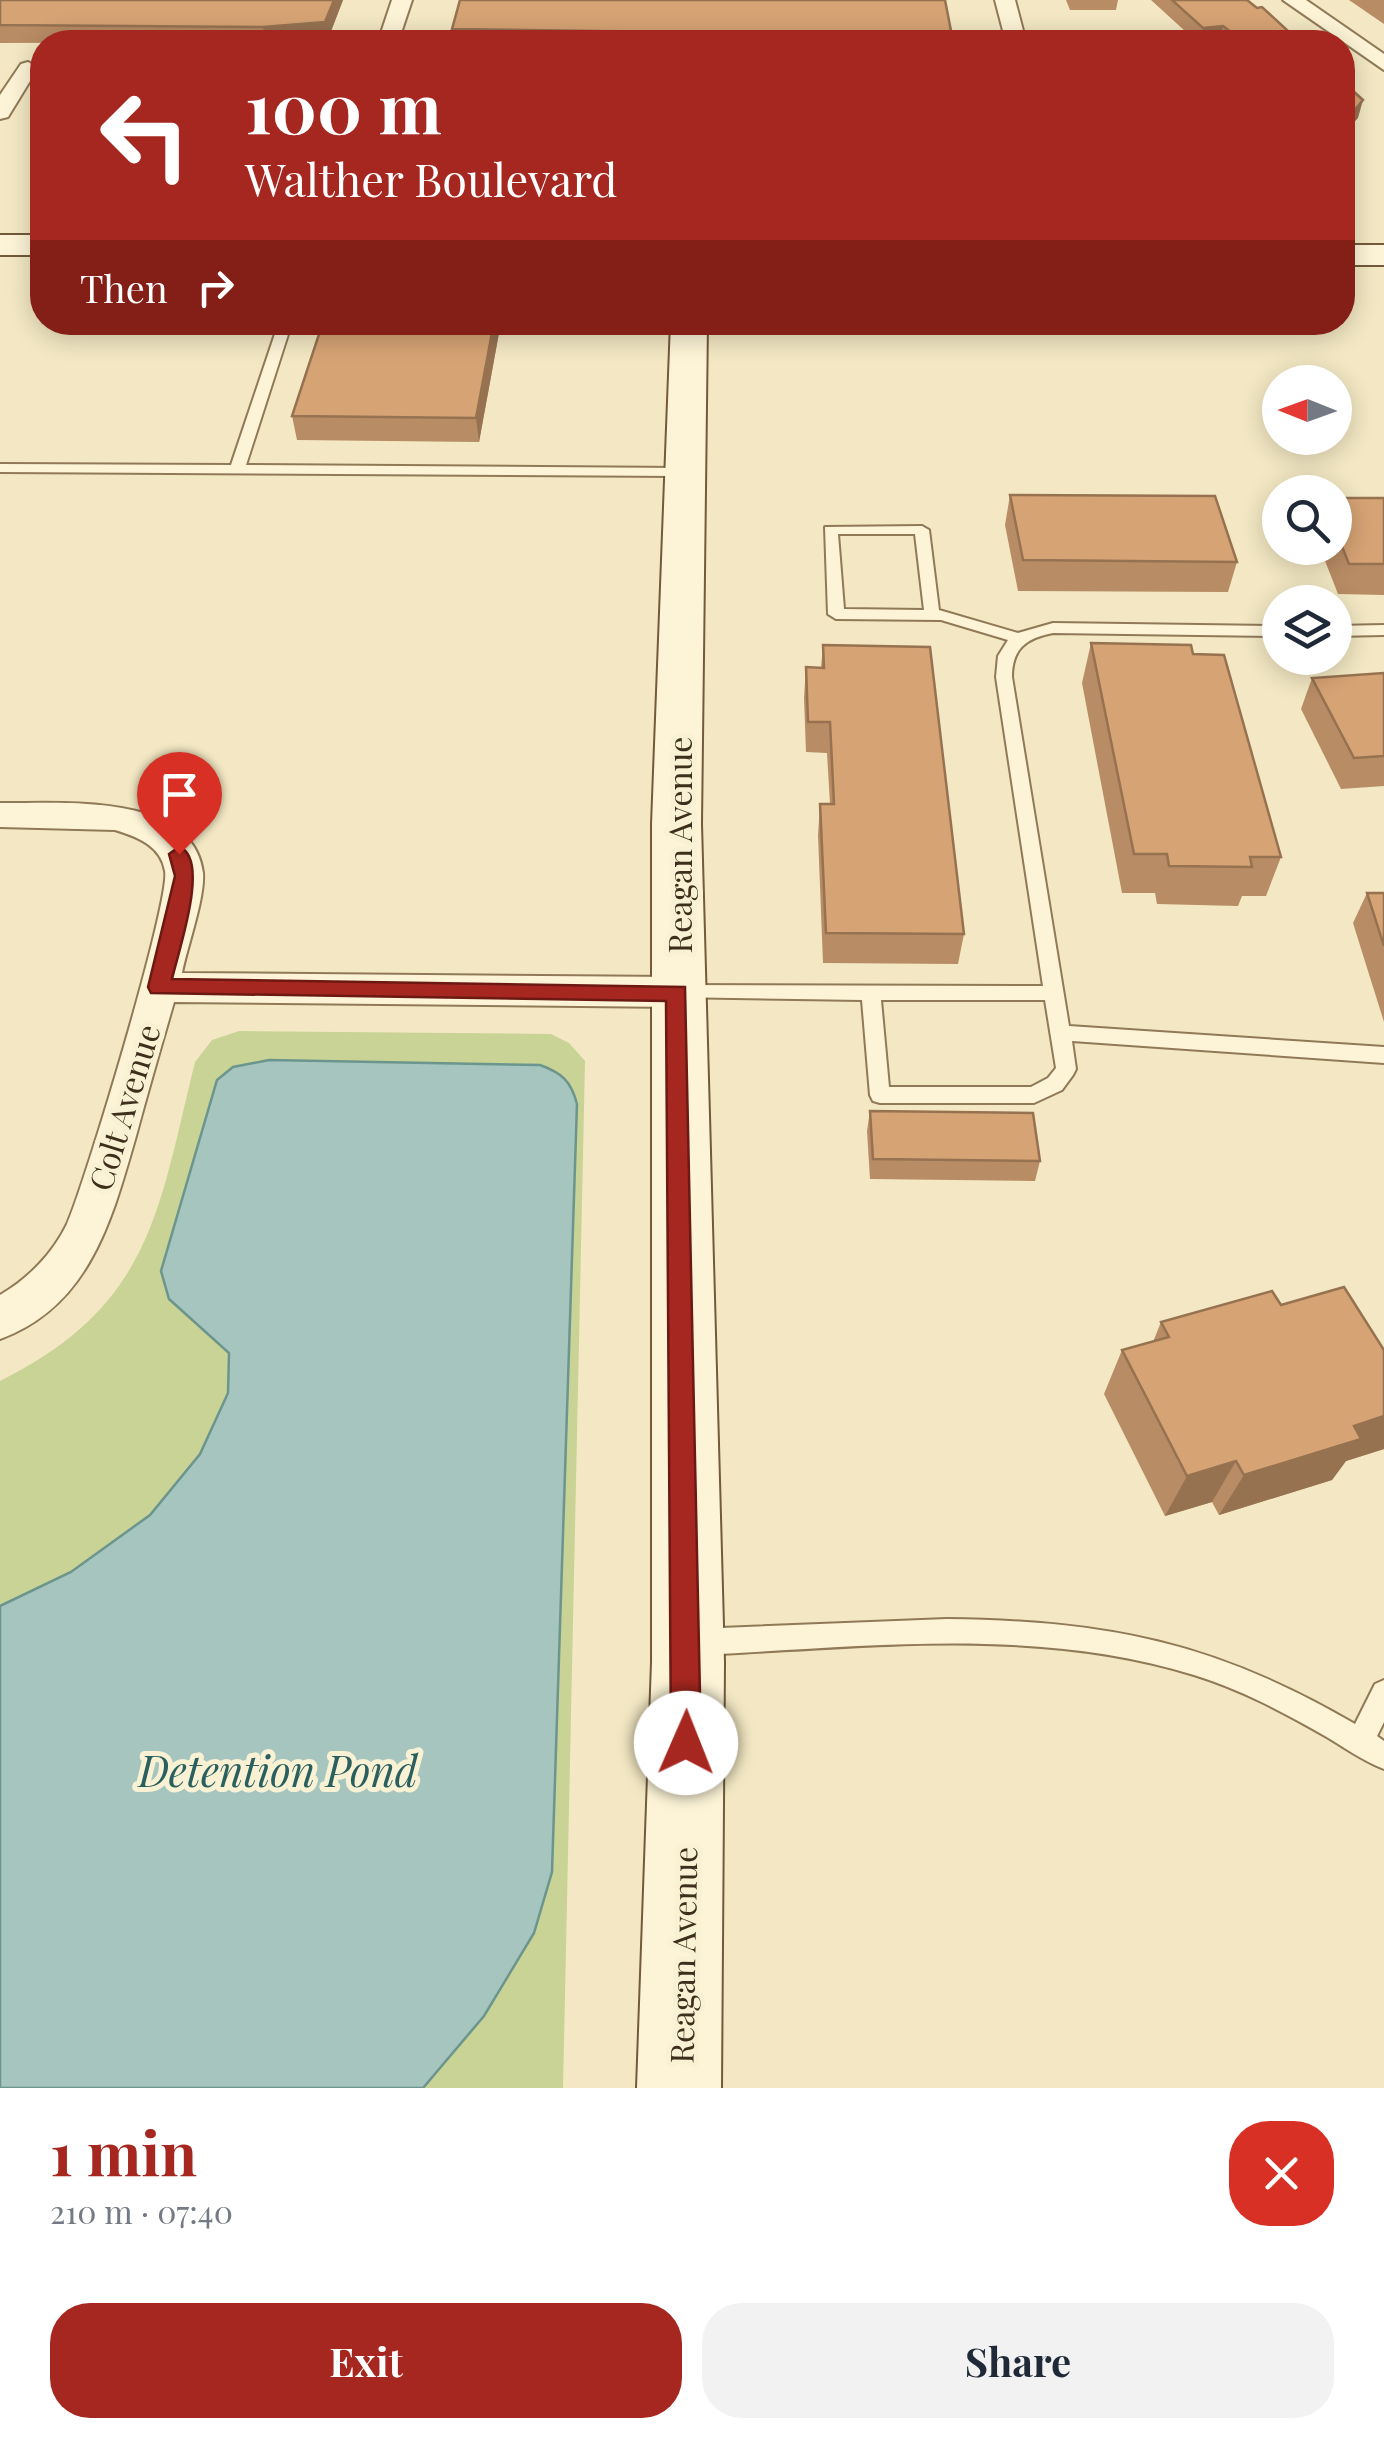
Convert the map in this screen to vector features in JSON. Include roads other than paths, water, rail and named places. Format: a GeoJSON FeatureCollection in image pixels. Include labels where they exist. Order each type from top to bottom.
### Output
{"type":"FeatureCollection","features":[{"type":"Feature","properties":{"kind":"street"},"geometry":{"type":"LineString","coordinates":[[392,30],[402,0]]}},
{"type":"Feature","properties":{"kind":"street"},"geometry":{"type":"LineString","coordinates":[[1005,0],[1013,30]]}},
{"type":"Feature","properties":{"kind":"street"},"geometry":{"type":"LineString","coordinates":[[1294,0],[1335,30]]}},
{"type":"Feature","properties":{"kind":"street"},"geometry":{"type":"LineString","coordinates":[[1364,51],[1384,64]]}},
{"type":"Feature","properties":{"kind":"street"},"geometry":{"type":"LineString","coordinates":[[0,67],[30,68]]}},
{"type":"Feature","properties":{"kind":"street"},"geometry":{"type":"LineString","coordinates":[[0,112],[30,74]]}},
{"type":"Feature","properties":{"kind":"street"},"geometry":{"type":"LineString","coordinates":[[0,245],[30,245]]}},
{"type":"Feature","properties":{"kind":"street"},"geometry":{"type":"LineString","coordinates":[[1355,254],[1384,255]]}},
{"type":"Feature","properties":{"kind":"street","name":"Reagan Avenue"},"geometry":{"type":"LineString","coordinates":[[679,2088],[687,1642],[677,992],[681,472],[688,335]]}},
{"type":"Feature","properties":{"kind":"street","name":"Colt Avenue"},"geometry":{"type":"LineString","coordinates":[[0,814],[116,818],[143,826],[166,838],[179,854],[185,876],[159,987],[87,1229],[59,1274],[30,1301],[0,1319]]}},
{"type":"Feature","properties":{"kind":"street"},"geometry":{"type":"LineString","coordinates":[[159,987],[677,992]]}},
{"type":"Feature","properties":{"kind":"lane"},"geometry":{"type":"LineString","coordinates":[[236,469],[282,335]]}},
{"type":"Feature","properties":{"kind":"lane"},"geometry":{"type":"LineString","coordinates":[[0,468],[681,472]]}},
{"type":"Feature","properties":{"kind":"lane"},"geometry":{"type":"LineString","coordinates":[[932,615],[922,530],[830,530],[836,614],[965,619],[1017,638],[1053,628],[1262,631]]}},
{"type":"Feature","properties":{"kind":"lane"},"geometry":{"type":"LineString","coordinates":[[1352,631],[1384,630]]}},
{"type":"Feature","properties":{"kind":"lane"},"geometry":{"type":"LineString","coordinates":[[871,993],[880,1095],[1034,1095],[1055,1084],[1066,1069],[1003,664],[1017,638]]}},
{"type":"Feature","properties":{"kind":"lane"},"geometry":{"type":"LineString","coordinates":[[677,992],[1056,993]]}},
{"type":"Feature","properties":{"kind":"lane"},"geometry":{"type":"LineString","coordinates":[[1061,1033],[1384,1055]]}},
{"type":"Feature","properties":{"kind":"lane"},"geometry":{"type":"LineString","coordinates":[[687,1642],[1039,1635],[1116,1644],[1193,1662],[1282,1699],[1372,1748],[1384,1693]]}},
{"type":"Feature","properties":{"kind":"water","name":"Detention Pond"},"geometry":{"type":"Polygon","coordinates":[[[269,1060],[540,1065],[564,1079],[575,1096],[552,1872],[534,1933],[484,2016],[423,2088],[0,2088],[0,1606],[71,1572],[150,1515],[200,1454],[228,1393],[229,1353],[169,1299],[161,1271],[217,1080],[233,1067],[269,1060]]]}}]}
